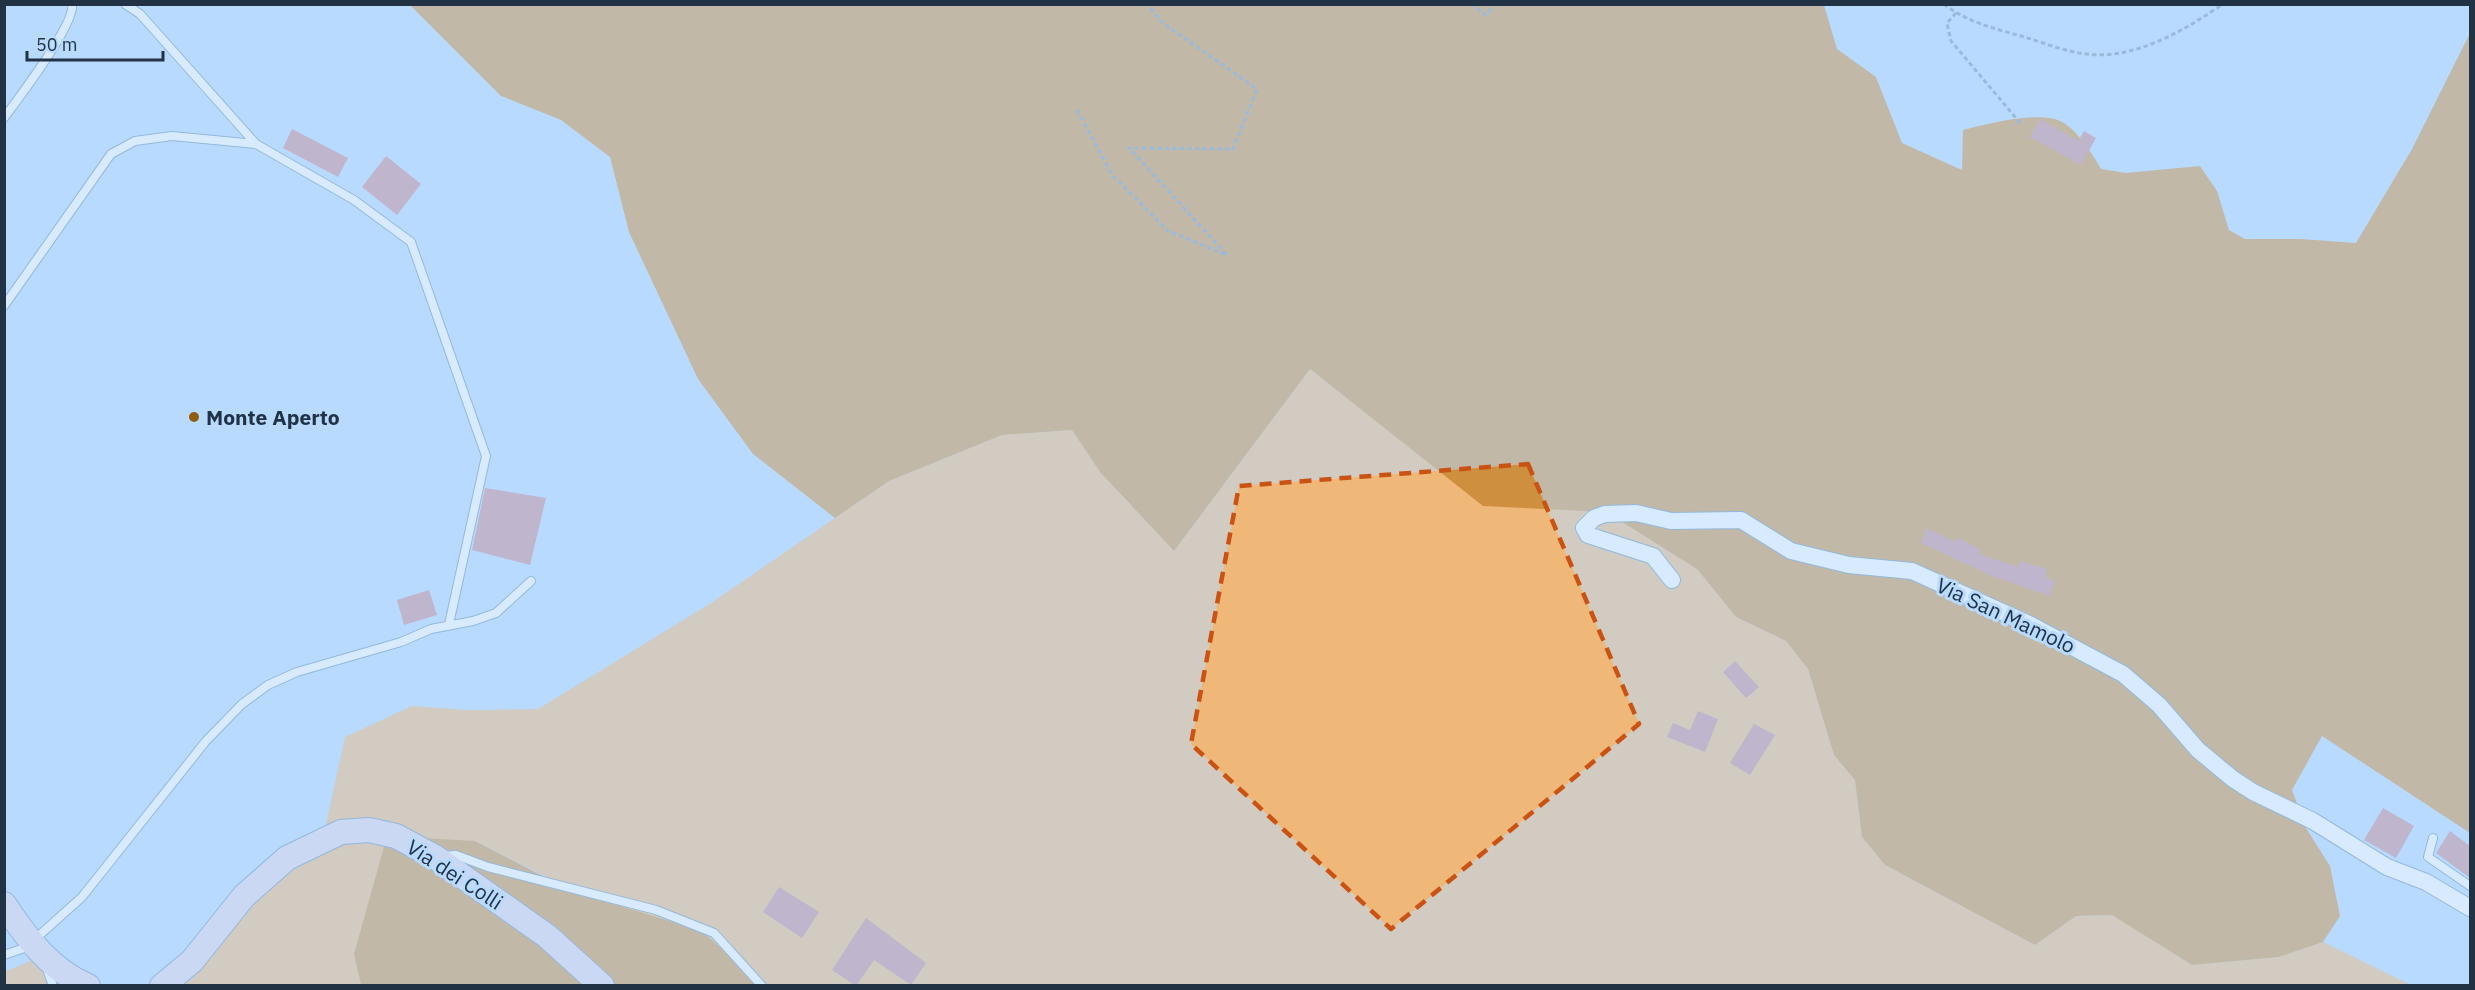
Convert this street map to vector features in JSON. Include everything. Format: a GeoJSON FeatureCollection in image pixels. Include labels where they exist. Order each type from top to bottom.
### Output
{"type":"FeatureCollection","features":[{"type":"Feature","properties":{"kind":"main road","name":"Via dei Colli"},"geometry":{"type":"LineString","coordinates":[[162,986],[192,961],[264,876],[287,858],[341,832],[369,830],[396,836],[435,857],[547,936],[602,986]]}},
{"type":"Feature","properties":{"kind":"main road"},"geometry":{"type":"LineString","coordinates":[[4,904],[35,947],[64,972],[88,986]]}},
{"type":"Feature","properties":{"kind":"street","name":"Via San Mamolo"},"geometry":{"type":"LineString","coordinates":[[1672,580],[1653,556],[1588,536],[1584,528],[1594,518],[1605,514],[1636,513],[1671,521],[1741,520],[1791,551],[1849,565],[1912,571],[2031,625],[2123,674],[2159,705],[2198,750],[2233,779],[2253,792],[2313,821],[2387,867],[2427,882],[2470,908]]}},
{"type":"Feature","properties":{"kind":"lane"},"geometry":{"type":"LineString","coordinates":[[4,118],[61,36],[74,12],[72,4]]}},
{"type":"Feature","properties":{"kind":"lane"},"geometry":{"type":"LineString","coordinates":[[125,4],[140,14],[256,144],[354,200],[411,242],[486,456],[449,624]]}},
{"type":"Feature","properties":{"kind":"lane"},"geometry":{"type":"LineString","coordinates":[[4,306],[111,154],[135,141],[172,136],[256,144]]}},
{"type":"Feature","properties":{"kind":"lane"},"geometry":{"type":"LineString","coordinates":[[4,955],[35,947],[82,897],[199,750],[242,704],[268,685],[297,672],[401,642],[449,624],[473,621],[496,613],[531,581]]}},
{"type":"Feature","properties":{"kind":"lane"},"geometry":{"type":"LineString","coordinates":[[2433,838],[2428,857],[2470,886]]}},
{"type":"Feature","properties":{"kind":"lane"},"geometry":{"type":"LineString","coordinates":[[435,857],[456,855],[488,867],[656,910],[714,933],[762,986]]}},
{"type":"Feature","properties":{"kind":"lane"},"geometry":{"type":"LineString","coordinates":[[35,947],[53,986]]}},
{"type":"Feature","properties":{"kind":"path"},"geometry":{"type":"LineString","coordinates":[[1077,110],[1113,176],[1168,231],[1227,255],[1129,148],[1233,149],[1257,89],[1163,23],[1148,4]]}},
{"type":"Feature","properties":{"kind":"path"},"geometry":{"type":"LineString","coordinates":[[1471,4],[1486,15],[1495,4]]}},
{"type":"Feature","properties":{"kind":"path"},"geometry":{"type":"LineString","coordinates":[[1944,4],[1956,13],[2013,34],[2087,54],[2116,54],[2163,39],[2223,4]]}},
{"type":"Feature","properties":{"kind":"path"},"geometry":{"type":"LineString","coordinates":[[1956,13],[1947,23],[1951,41],[2021,124]]}},
{"type":"Feature","properties":{"kind":"highlighted area"},"geometry":{"type":"Polygon","coordinates":[[[1528,464],[1639,724],[1391,929],[1191,744],[1239,486],[1528,464]]]}},
{"type":"Feature","properties":{"kind":"shaded area"},"geometry":{"type":"Polygon","coordinates":[[[410,5],[1824,5],[1837,49],[1876,77],[1902,143],[1962,170],[1963,130],[2021,118],[2055,119],[2076,133],[2088,147],[2101,169],[2126,173],[2200,166],[2217,191],[2229,230],[2245,239],[2301,239],[2356,243],[2412,149],[2470,33],[2470,833],[2322,736],[2292,790],[2306,828],[2330,866],[2340,916],[2323,942],[2279,957],[2192,965],[2112,915],[2076,916],[2035,945],[1885,865],[1862,837],[1855,780],[1834,755],[1808,669],[1786,641],[1736,617],[1697,569],[1606,512],[1483,506],[1310,369],[1174,551],[1100,472],[1072,430],[1002,435],[889,481],[835,518],[753,454],[698,379],[629,232],[610,157],[561,120],[501,96],[410,5]]]}},
{"type":"Feature","properties":{"kind":"shaded area"},"geometry":{"type":"Polygon","coordinates":[[[1310,369],[1348,399],[1606,512],[1697,569],[1736,617],[1786,641],[1808,669],[1834,755],[1855,780],[1862,837],[1885,865],[2035,945],[2076,916],[2113,915],[2192,965],[2279,957],[2323,942],[2411,985],[761,985],[475,841],[355,954],[361,985],[178,986],[193,978],[221,944],[264,884],[320,852],[345,737],[412,706],[467,710],[538,709],[711,603],[889,481],[1002,435],[1072,430],[1100,472],[1174,551],[1310,369]]]}},
{"type":"Feature","properties":{"kind":"shaded area"},"geometry":{"type":"Polygon","coordinates":[[[387,836],[475,841],[572,891],[702,931],[761,985],[361,985],[354,954],[387,836]]]}},
{"type":"Feature","properties":{"kind":"shaded area"},"geometry":{"type":"Polygon","coordinates":[[[47,954],[94,985],[5,985],[4,972],[47,954]]]}},
{"type":"Feature","properties":{"kind":"building"},"geometry":{"type":"Polygon","coordinates":[[[2040,119],[2078,141],[2084,131],[2096,138],[2081,165],[2030,137],[2040,119]]]}},
{"type":"Feature","properties":{"kind":"building"},"geometry":{"type":"Polygon","coordinates":[[[292,129],[348,158],[338,177],[283,148],[292,129]]]}},
{"type":"Feature","properties":{"kind":"building"},"geometry":{"type":"Polygon","coordinates":[[[386,156],[421,184],[397,215],[362,187],[386,156]]]}},
{"type":"Feature","properties":{"kind":"building"},"geometry":{"type":"Polygon","coordinates":[[[485,488],[546,498],[530,565],[472,550],[485,488]]]}},
{"type":"Feature","properties":{"kind":"building"},"geometry":{"type":"Polygon","coordinates":[[[1926,528],[1955,542],[1957,538],[1964,541],[1981,550],[1979,554],[2019,567],[2020,561],[2047,569],[2045,576],[2055,582],[2050,596],[1992,576],[1921,543],[1926,528]]]}},
{"type":"Feature","properties":{"kind":"building"},"geometry":{"type":"Polygon","coordinates":[[[429,590],[437,615],[404,625],[397,600],[429,590]]]}},
{"type":"Feature","properties":{"kind":"building"},"geometry":{"type":"Polygon","coordinates":[[[1735,661],[1759,687],[1746,698],[1723,672],[1735,661]]]}},
{"type":"Feature","properties":{"kind":"building"},"geometry":{"type":"Polygon","coordinates":[[[1698,711],[1718,719],[1705,752],[1667,737],[1673,723],[1690,730],[1698,711]]]}},
{"type":"Feature","properties":{"kind":"building"},"geometry":{"type":"Polygon","coordinates":[[[1754,724],[1775,735],[1750,775],[1730,763],[1754,724]]]}},
{"type":"Feature","properties":{"kind":"building"},"geometry":{"type":"Polygon","coordinates":[[[2383,808],[2414,826],[2396,858],[2364,840],[2383,808]]]}},
{"type":"Feature","properties":{"kind":"building"},"geometry":{"type":"Polygon","coordinates":[[[2450,831],[2470,846],[2470,878],[2436,853],[2450,831]]]}},
{"type":"Feature","properties":{"kind":"building"},"geometry":{"type":"Polygon","coordinates":[[[779,887],[819,912],[802,938],[763,912],[779,887]]]}},
{"type":"Feature","properties":{"kind":"building"},"geometry":{"type":"Polygon","coordinates":[[[866,918],[926,963],[911,985],[874,960],[856,986],[832,970],[866,918]]]}},
{"type":"Feature","properties":{"kind":"place","name":"Monte Aperto"},"geometry":{"type":"Point","coordinates":[194,417]}}]}
